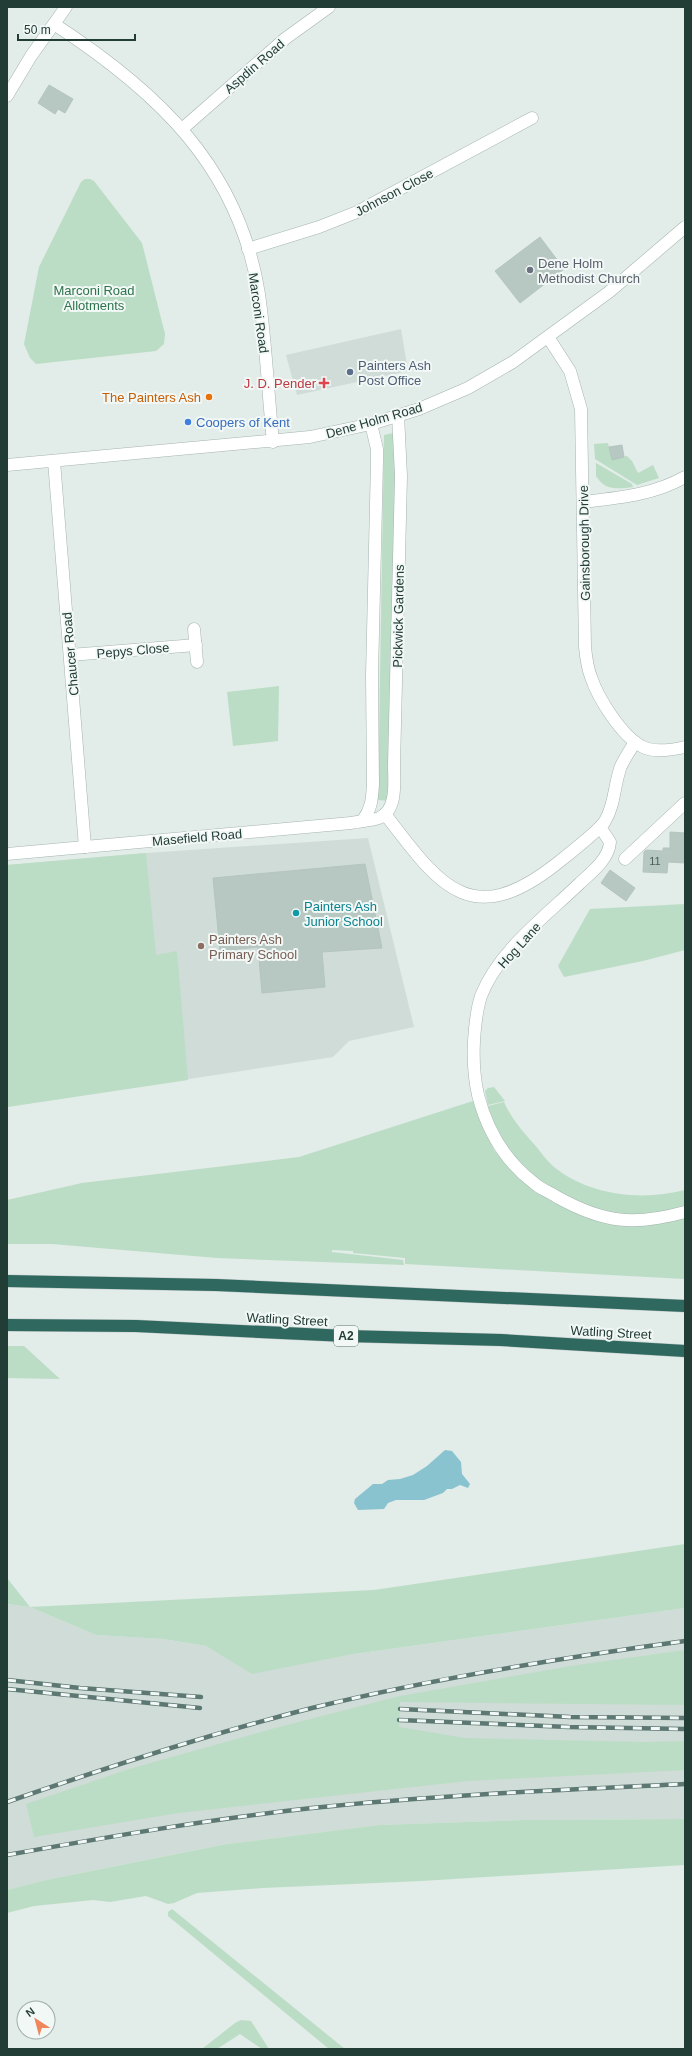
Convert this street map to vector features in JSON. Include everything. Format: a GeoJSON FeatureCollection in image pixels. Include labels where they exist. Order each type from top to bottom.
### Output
{"type":"FeatureCollection","features":[{"type":"Feature","properties":{"kind":"highway"},"geometry":{"type":"LineString","coordinates":[[7,1281],[216,1285],[685,1306]]}},
{"type":"Feature","properties":{"kind":"highway","name":"Watling Street"},"geometry":{"type":"LineString","coordinates":[[7,1325],[136,1326],[346,1336],[501,1340],[685,1351]]}},
{"type":"Feature","properties":{"kind":"street"},"geometry":{"type":"LineString","coordinates":[[7,96],[66,7]]}},
{"type":"Feature","properties":{"kind":"street","name":"Aspdin Road"},"geometry":{"type":"LineString","coordinates":[[182,129],[286,38],[329,7]]}},
{"type":"Feature","properties":{"kind":"street","name":"Marconi Road"},"geometry":{"type":"LineString","coordinates":[[54,24],[79,41],[148,94],[198,148],[221,186],[236,215],[248,249],[259,300],[273,442]]}},
{"type":"Feature","properties":{"kind":"street","name":"Johnson Close"},"geometry":{"type":"LineString","coordinates":[[248,249],[319,227],[357,212],[532,118]]}},
{"type":"Feature","properties":{"kind":"street","name":"Dene Holm Road"},"geometry":{"type":"LineString","coordinates":[[7,465],[273,442],[334,433],[371,424],[439,401],[474,385],[513,362],[548,338],[635,271],[685,227]]}},
{"type":"Feature","properties":{"kind":"street","name":"Gainsborough Drive"},"geometry":{"type":"LineString","coordinates":[[548,338],[570,371],[579,399],[582,420],[585,647],[588,669],[594,686],[610,713],[635,742]]}},
{"type":"Feature","properties":{"kind":"street","name":"Pickwick Gardens"},"geometry":{"type":"LineString","coordinates":[[385,814],[391,806],[394,796],[401,476],[398,415]]}},
{"type":"Feature","properties":{"kind":"street","name":"Pickwick Gardens"},"geometry":{"type":"LineString","coordinates":[[363,820],[372,802],[373,784],[373,668],[377,449],[371,424]]}},
{"type":"Feature","properties":{"kind":"street","name":"Chaucer Road"},"geometry":{"type":"LineString","coordinates":[[54,461],[85,847]]}},
{"type":"Feature","properties":{"kind":"street"},"geometry":{"type":"LineString","coordinates":[[583,502],[642,494],[667,486],[685,477]]}},
{"type":"Feature","properties":{"kind":"street"},"geometry":{"type":"LineString","coordinates":[[194,629],[197,662]]}},
{"type":"Feature","properties":{"kind":"street","name":"Pepys Close"},"geometry":{"type":"LineString","coordinates":[[70,655],[196,645]]}},
{"type":"Feature","properties":{"kind":"street"},"geometry":{"type":"LineString","coordinates":[[385,814],[440,880],[456,890],[479,898],[490,898],[505,893],[541,875],[600,827],[606,820],[611,809],[621,766],[635,742],[643,747],[654,750],[685,747]]}},
{"type":"Feature","properties":{"kind":"street"},"geometry":{"type":"LineString","coordinates":[[625,859],[685,803]]}},
{"type":"Feature","properties":{"kind":"street","name":"Masefield Road"},"geometry":{"type":"LineString","coordinates":[[7,854],[351,823],[377,819],[385,814]]}},
{"type":"Feature","properties":{"kind":"street","name":"Hog Lane"},"geometry":{"type":"LineString","coordinates":[[600,827],[610,842],[605,857],[585,879],[522,938],[501,964],[483,992],[478,1008],[474,1032],[473,1060],[476,1087],[483,1111],[495,1139],[511,1161],[534,1183],[590,1213],[614,1219],[643,1221],[685,1212]]}},
{"type":"Feature","properties":{"kind":"shaded area"},"geometry":{"type":"Polygon","coordinates":[[[401,329],[408,371],[297,395],[286,355],[401,329]]]}},
{"type":"Feature","properties":{"kind":"shaded area","name":"Painters Ash Primary School"},"geometry":{"type":"Polygon","coordinates":[[[368,838],[414,1027],[349,1041],[333,1057],[7,1107],[7,865],[146,853],[368,838]]]}},
{"type":"Feature","properties":{"kind":"shaded area"},"geometry":{"type":"Polygon","coordinates":[[[7,1604],[30,1607],[96,1635],[163,1639],[206,1646],[252,1673],[354,1654],[685,1608],[685,1819],[524,1820],[379,1825],[227,1844],[46,1880],[7,1890],[7,1604]]]}},
{"type":"Feature","properties":{"kind":"green space","name":"Marconi Road Allotments"},"geometry":{"type":"Polygon","coordinates":[[[85,179],[94,181],[142,243],[165,334],[164,344],[156,351],[36,364],[30,358],[24,344],[39,267],[81,182],[85,179]]]}},
{"type":"Feature","properties":{"kind":"green space"},"geometry":{"type":"Polygon","coordinates":[[[398,432],[391,801],[378,800],[384,435],[398,432]]]}},
{"type":"Feature","properties":{"kind":"green space"},"geometry":{"type":"Polygon","coordinates":[[[608,443],[612,459],[627,456],[632,461],[638,473],[653,465],[659,478],[637,485],[595,459],[594,444],[608,443]]]}},
{"type":"Feature","properties":{"kind":"green space"},"geometry":{"type":"Polygon","coordinates":[[[596,463],[632,484],[633,487],[612,488],[603,484],[596,476],[596,463]]]}},
{"type":"Feature","properties":{"kind":"green space"},"geometry":{"type":"Polygon","coordinates":[[[279,686],[278,741],[233,746],[227,692],[279,686]]]}},
{"type":"Feature","properties":{"kind":"green space"},"geometry":{"type":"Polygon","coordinates":[[[146,853],[156,955],[177,951],[188,1080],[7,1107],[7,865],[146,853]]]}},
{"type":"Feature","properties":{"kind":"green space"},"geometry":{"type":"Polygon","coordinates":[[[685,904],[685,950],[643,961],[564,977],[558,966],[590,909],[685,904]]]}},
{"type":"Feature","properties":{"kind":"green space"},"geometry":{"type":"Polygon","coordinates":[[[494,1087],[505,1101],[488,1105],[485,1091],[488,1088],[494,1087]]]}},
{"type":"Feature","properties":{"kind":"green space"},"geometry":{"type":"Polygon","coordinates":[[[473,1101],[494,1150],[507,1165],[523,1179],[634,1226],[650,1225],[685,1216],[685,1279],[405,1264],[405,1258],[353,1253],[353,1251],[332,1250],[332,1252],[403,1260],[404,1265],[217,1258],[52,1244],[7,1244],[7,1200],[82,1183],[299,1157],[473,1101]]]}},
{"type":"Feature","properties":{"kind":"green space"},"geometry":{"type":"Polygon","coordinates":[[[504,1102],[517,1124],[546,1159],[568,1177],[600,1190],[617,1194],[651,1195],[685,1190],[685,1209],[636,1216],[594,1210],[535,1179],[505,1146],[491,1118],[488,1106],[504,1102]]]}},
{"type":"Feature","properties":{"kind":"green space"},"geometry":{"type":"Polygon","coordinates":[[[7,1346],[24,1346],[60,1379],[7,1378],[7,1346]]]}},
{"type":"Feature","properties":{"kind":"green space"},"geometry":{"type":"Polygon","coordinates":[[[685,1544],[685,1608],[354,1654],[252,1674],[206,1646],[163,1639],[96,1635],[30,1607],[374,1590],[685,1544]]]}},
{"type":"Feature","properties":{"kind":"green space"},"geometry":{"type":"Polygon","coordinates":[[[7,1578],[30,1607],[7,1604],[7,1578]]]}},
{"type":"Feature","properties":{"kind":"green space"},"geometry":{"type":"Polygon","coordinates":[[[685,1650],[685,1705],[400,1702],[399,1727],[465,1738],[645,1742],[685,1741],[685,1770],[468,1781],[178,1813],[34,1837],[26,1804],[129,1769],[279,1727],[400,1696],[577,1665],[685,1650]]]}},
{"type":"Feature","properties":{"kind":"green space"},"geometry":{"type":"Polygon","coordinates":[[[685,1819],[685,1865],[421,1881],[263,1888],[197,1893],[168,1904],[146,1896],[110,1902],[93,1900],[34,1906],[7,1913],[7,1890],[46,1880],[227,1844],[379,1825],[524,1820],[685,1819]]]}},
{"type":"Feature","properties":{"kind":"green space"},"geometry":{"type":"Polygon","coordinates":[[[172,1909],[345,2049],[329,2049],[168,1916],[168,1912],[172,1909]]]}},
{"type":"Feature","properties":{"kind":"green space"},"geometry":{"type":"Polygon","coordinates":[[[241,2020],[251,2021],[269,2049],[262,2049],[240,2034],[217,2049],[202,2049],[235,2023],[241,2020]]]}},
{"type":"Feature","properties":{"kind":"water"},"geometry":{"type":"Polygon","coordinates":[[[445,1450],[452,1451],[461,1462],[462,1474],[470,1484],[468,1488],[460,1485],[452,1489],[447,1489],[443,1493],[424,1500],[396,1500],[388,1503],[384,1509],[358,1510],[354,1503],[355,1499],[373,1484],[382,1484],[388,1480],[400,1479],[413,1475],[427,1466],[445,1450]]]}},
{"type":"Feature","properties":{"kind":"building"},"geometry":{"type":"Polygon","coordinates":[[[49,85],[73,99],[65,113],[58,109],[55,114],[38,103],[49,85]]]}},
{"type":"Feature","properties":{"kind":"building","name":"Dene Holm Methodist Church"},"geometry":{"type":"Polygon","coordinates":[[[540,237],[564,269],[520,303],[495,271],[540,237]]]}},
{"type":"Feature","properties":{"kind":"building"},"geometry":{"type":"Polygon","coordinates":[[[622,445],[624,457],[612,460],[609,447],[622,445]]]}},
{"type":"Feature","properties":{"kind":"building"},"geometry":{"type":"Polygon","coordinates":[[[670,832],[685,833],[685,863],[668,862],[667,873],[643,872],[644,852],[646,850],[663,851],[663,848],[670,848],[670,832]]]}},
{"type":"Feature","properties":{"kind":"building","name":"Painters Ash Junior School"},"geometry":{"type":"Polygon","coordinates":[[[365,864],[382,948],[322,952],[325,987],[262,993],[258,947],[220,951],[213,878],[365,864]]]}},
{"type":"Feature","properties":{"kind":"building"},"geometry":{"type":"Polygon","coordinates":[[[610,870],[635,888],[626,901],[601,883],[610,870]]]}},
{"type":"Feature","properties":{"kind":"railway"},"geometry":{"type":"LineString","coordinates":[[7,1802],[83,1776],[235,1729],[358,1697],[451,1678],[591,1654],[685,1641]]}},
{"type":"Feature","properties":{"kind":"railway"},"geometry":{"type":"LineString","coordinates":[[7,1680],[80,1688],[201,1697]]}},
{"type":"Feature","properties":{"kind":"railway"},"geometry":{"type":"LineString","coordinates":[[7,1689],[200,1708]]}},
{"type":"Feature","properties":{"kind":"railway"},"geometry":{"type":"LineString","coordinates":[[400,1709],[570,1717],[685,1718]]}},
{"type":"Feature","properties":{"kind":"railway"},"geometry":{"type":"LineString","coordinates":[[399,1720],[569,1727],[685,1729]]}},
{"type":"Feature","properties":{"kind":"railway"},"geometry":{"type":"LineString","coordinates":[[7,1855],[197,1823],[274,1812],[359,1803],[452,1796],[685,1784]]}},
{"type":"Feature","properties":{"kind":"place","name":"Dene Holm Methodist Church"},"geometry":{"type":"Point","coordinates":[530,270]}},
{"type":"Feature","properties":{"kind":"place","name":"Painters Ash Post Office"},"geometry":{"type":"Point","coordinates":[350,372]}},
{"type":"Feature","properties":{"kind":"place","name":"J. D. Pender"},"geometry":{"type":"Point","coordinates":[324,383]}},
{"type":"Feature","properties":{"kind":"place","name":"The Painters Ash"},"geometry":{"type":"Point","coordinates":[209,397]}},
{"type":"Feature","properties":{"kind":"place","name":"Coopers of Kent"},"geometry":{"type":"Point","coordinates":[188,422]}},
{"type":"Feature","properties":{"kind":"place","name":"Painters Ash Junior School"},"geometry":{"type":"Point","coordinates":[296,913]}},
{"type":"Feature","properties":{"kind":"place","name":"Painters Ash Primary School"},"geometry":{"type":"Point","coordinates":[201,946]}}]}
